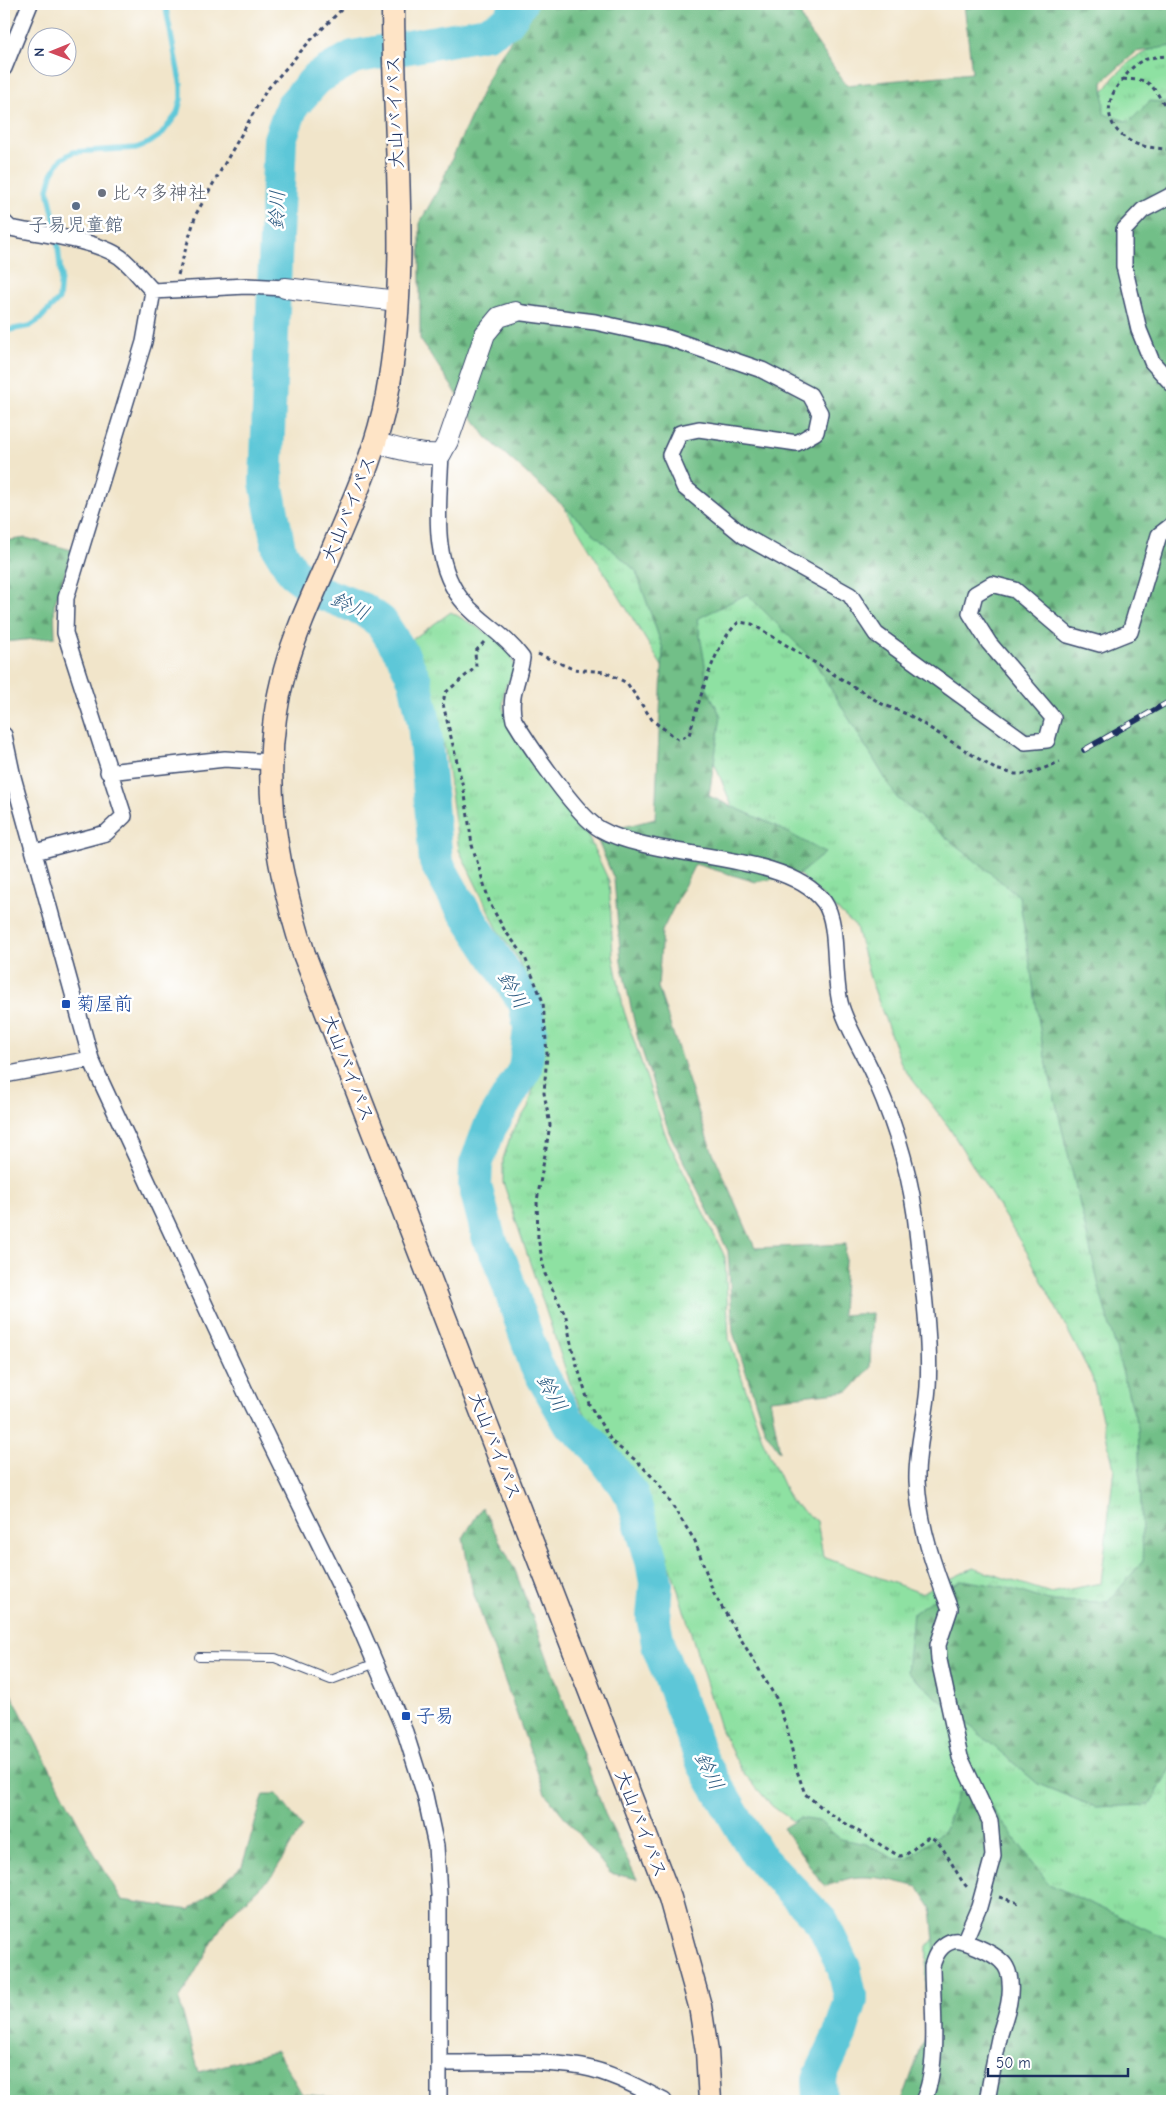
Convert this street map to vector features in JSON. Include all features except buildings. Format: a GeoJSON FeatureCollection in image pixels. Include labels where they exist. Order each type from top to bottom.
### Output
{"type":"FeatureCollection","features":[{"type":"Feature","properties":{"kind":"main road","name":"大山バイパス"},"geometry":{"type":"LineString","coordinates":[[393,4],[394,98],[400,267],[394,356],[376,443],[304,616],[285,670],[274,720],[270,762],[272,825],[289,909],[301,945],[670,1898],[700,2006],[710,2101]]}},
{"type":"Feature","properties":{"kind":"street"},"geometry":{"type":"LineString","coordinates":[[4,68],[30,4]]}},
{"type":"Feature","properties":{"kind":"street"},"geometry":{"type":"LineString","coordinates":[[1172,195],[1143,210],[1124,230],[1124,266],[1140,330],[1152,362],[1172,384]]}},
{"type":"Feature","properties":{"kind":"street"},"geometry":{"type":"LineString","coordinates":[[4,222],[10,228],[69,239],[103,249],[120,257],[153,290],[173,291],[246,286],[285,288],[398,301]]}},
{"type":"Feature","properties":{"kind":"street"},"geometry":{"type":"LineString","coordinates":[[35,852],[106,833],[124,816],[108,772],[65,633],[66,598],[142,350],[153,290]]}},
{"type":"Feature","properties":{"kind":"street"},"geometry":{"type":"LineString","coordinates":[[964,1942],[984,1893],[993,1856],[990,1821],[960,1757],[951,1716],[938,1645],[950,1609],[933,1566],[920,1509],[917,1480],[928,1385],[927,1346],[915,1214],[898,1136],[877,1082],[841,1007],[835,969],[833,930],[829,912],[825,903],[814,892],[782,874],[730,860],[622,840],[597,827],[576,806],[514,720],[510,706],[512,691],[520,674],[522,658],[509,641],[466,605],[445,571],[438,532],[441,454],[448,441],[485,334],[499,317],[515,312],[595,322],[668,338],[762,370],[810,395],[820,413],[816,432],[798,443],[699,429],[680,433],[670,455],[684,486],[744,536],[850,595],[876,634],[1025,742],[1048,740],[1053,718],[989,644],[970,613],[975,594],[992,584],[1015,590],[1068,635],[1100,644],[1130,632],[1159,535],[1172,525]]}},
{"type":"Feature","properties":{"kind":"street"},"geometry":{"type":"LineString","coordinates":[[376,443],[421,454],[441,454]]}},
{"type":"Feature","properties":{"kind":"street"},"geometry":{"type":"LineString","coordinates":[[4,735],[13,777],[92,1059],[251,1404],[376,1663],[405,1732],[425,1795],[436,1846],[439,1895],[439,2101]]}},
{"type":"Feature","properties":{"kind":"street"},"geometry":{"type":"LineString","coordinates":[[108,772],[225,759],[270,762]]}},
{"type":"Feature","properties":{"kind":"street"},"geometry":{"type":"LineString","coordinates":[[4,1075],[92,1059]]}},
{"type":"Feature","properties":{"kind":"street"},"geometry":{"type":"LineString","coordinates":[[923,2101],[931,2068],[933,2049],[932,1966],[935,1956],[942,1947],[954,1940],[988,1952],[1002,1962],[1010,1981],[1010,2000],[1000,2035],[987,2101]]}},
{"type":"Feature","properties":{"kind":"street"},"geometry":{"type":"LineString","coordinates":[[440,2063],[527,2064],[584,2068],[627,2082],[664,2101]]}},
{"type":"Feature","properties":{"kind":"lane"},"geometry":{"type":"LineString","coordinates":[[199,1657],[275,1658],[331,1680],[376,1663]]}},
{"type":"Feature","properties":{"kind":"path"},"geometry":{"type":"LineString","coordinates":[[173,291],[196,214],[266,91],[309,42],[347,4]]}},
{"type":"Feature","properties":{"kind":"path"},"geometry":{"type":"LineString","coordinates":[[1172,56],[1156,57],[1136,64],[1111,96],[1108,106],[1110,119],[1118,132],[1132,142],[1172,150]]}},
{"type":"Feature","properties":{"kind":"path"},"geometry":{"type":"LineString","coordinates":[[1123,79],[1144,81],[1150,85],[1164,106],[1172,111]]}},
{"type":"Feature","properties":{"kind":"path"},"geometry":{"type":"LineString","coordinates":[[531,648],[536,653],[573,668],[605,672],[627,683],[653,721],[678,739],[689,735],[703,687],[728,630],[739,622],[752,624],[882,704],[909,715],[995,769],[1015,774],[1030,774],[1060,762]]}},
{"type":"Feature","properties":{"kind":"path"},"geometry":{"type":"LineString","coordinates":[[499,632],[493,634],[475,652],[476,667],[446,693],[444,704],[465,795],[472,845],[490,904],[505,931],[524,955],[542,1002],[548,1054],[544,1093],[550,1126],[538,1195],[538,1238],[545,1274],[566,1317],[572,1349],[589,1404],[612,1442],[638,1462],[658,1483],[694,1541],[714,1594],[776,1698],[787,1728],[796,1768],[805,1794],[830,1814],[899,1856],[906,1855],[923,1840],[930,1837],[936,1840],[944,1848],[951,1866],[966,1886],[1022,1904]]}},
{"type":"Feature","properties":{"kind":"green space"},"geometry":{"type":"Polygon","coordinates":[[[536,4],[796,4],[805,25],[846,85],[972,73],[964,4],[1172,4],[1172,46],[1136,52],[1103,81],[1104,114],[1129,122],[1150,101],[1172,103],[1172,1765],[1150,1805],[1095,1807],[1038,1784],[907,1672],[913,1613],[961,1580],[1005,1587],[1049,1601],[1108,1602],[1143,1561],[1138,1428],[1101,1295],[1043,1048],[1019,896],[897,798],[814,661],[747,594],[697,619],[705,664],[706,687],[721,716],[709,796],[774,825],[825,853],[798,875],[756,882],[695,864],[662,931],[658,987],[708,1141],[755,1248],[846,1244],[842,1315],[872,1313],[870,1368],[849,1391],[770,1399],[780,1452],[765,1431],[733,1332],[728,1251],[669,1132],[638,1039],[621,962],[614,879],[597,839],[619,828],[655,819],[663,649],[636,571],[486,437],[420,339],[420,222],[438,190],[494,65],[536,4]]]}},
{"type":"Feature","properties":{"kind":"green space"},"geometry":{"type":"Polygon","coordinates":[[[1172,39],[1172,2101],[926,1994],[927,1947],[946,1924],[937,1883],[836,1852],[772,1806],[742,1771],[721,1731],[671,1568],[636,1483],[598,1437],[573,1392],[503,1182],[503,1159],[511,1134],[528,1107],[537,1075],[541,1044],[538,1014],[532,988],[517,957],[499,932],[459,850],[445,749],[403,646],[451,612],[496,638],[511,653],[515,670],[504,689],[503,709],[518,735],[582,824],[609,881],[613,956],[624,1011],[666,1136],[725,1257],[729,1339],[763,1441],[791,1502],[817,1521],[823,1557],[921,1593],[973,1568],[1051,1593],[1101,1583],[1114,1468],[1092,1377],[1028,1254],[948,1126],[902,1066],[870,978],[856,927],[736,816],[700,728],[451,323],[1082,124],[1114,77],[1133,59],[1172,39]]]}},
{"type":"Feature","properties":{"kind":"green space"},"geometry":{"type":"Polygon","coordinates":[[[26,538],[72,550],[54,606],[55,637],[4,642],[4,541],[26,538]]]}},
{"type":"Feature","properties":{"kind":"green space"},"geometry":{"type":"Polygon","coordinates":[[[482,1507],[515,1570],[605,1814],[637,1879],[610,1873],[545,1793],[473,1592],[463,1538],[482,1507]]]}},
{"type":"Feature","properties":{"kind":"green space"},"geometry":{"type":"Polygon","coordinates":[[[4,1685],[8,1688],[93,1851],[122,1900],[190,1910],[242,1866],[264,1794],[277,1794],[302,1827],[272,1876],[227,1917],[179,2000],[199,2072],[277,2051],[302,2094],[341,2098],[340,2101],[4,2101],[4,1685]]]}},
{"type":"Feature","properties":{"kind":"green space"},"geometry":{"type":"Polygon","coordinates":[[[958,1792],[983,1796],[1049,1884],[1172,1941],[1172,2101],[902,2101],[939,1997],[931,1907],[918,1887],[885,1879],[859,1877],[824,1886],[783,1828],[799,1818],[819,1821],[840,1839],[866,1844],[895,1859],[908,1859],[945,1830],[958,1792]]]}},
{"type":"Feature","properties":{"kind":"waterway"},"geometry":{"type":"LineString","coordinates":[[4,331],[30,326],[39,320],[59,299],[61,276],[56,228],[48,189],[52,174],[60,160],[73,152],[136,148],[149,143],[161,135],[177,114],[181,99],[181,86],[165,4]]}},
{"type":"Feature","properties":{"kind":"waterway","name":"鈴川"},"geometry":{"type":"LineString","coordinates":[[520,4],[507,22],[487,33],[353,57],[317,78],[292,106],[280,139],[266,482],[279,549],[293,572],[319,592],[364,610],[381,622],[402,654],[415,681],[424,723],[436,862],[457,900],[525,1003],[530,1028],[525,1069],[490,1127],[476,1164],[475,1185],[489,1239],[501,1262],[536,1365],[569,1422],[596,1447],[632,1495],[652,1561],[656,1583],[653,1617],[659,1648],[703,1763],[757,1854],[822,1922],[844,1968],[851,2000],[841,2032],[819,2079],[820,2101]]}},
{"type":"Feature","properties":{"kind":"railway"},"geometry":{"type":"LineString","coordinates":[[1084,750],[1172,700]]}},
{"type":"Feature","properties":{"kind":"place","name":"比々多神社"},"geometry":{"type":"Point","coordinates":[102,193]}},
{"type":"Feature","properties":{"kind":"place","name":"子易児童館"},"geometry":{"type":"Point","coordinates":[76,206]}},
{"type":"Feature","properties":{"kind":"place","name":"菊屋前"},"geometry":{"type":"Point","coordinates":[66,1004]}},
{"type":"Feature","properties":{"kind":"place","name":"子易"},"geometry":{"type":"Point","coordinates":[406,1716]}}]}
